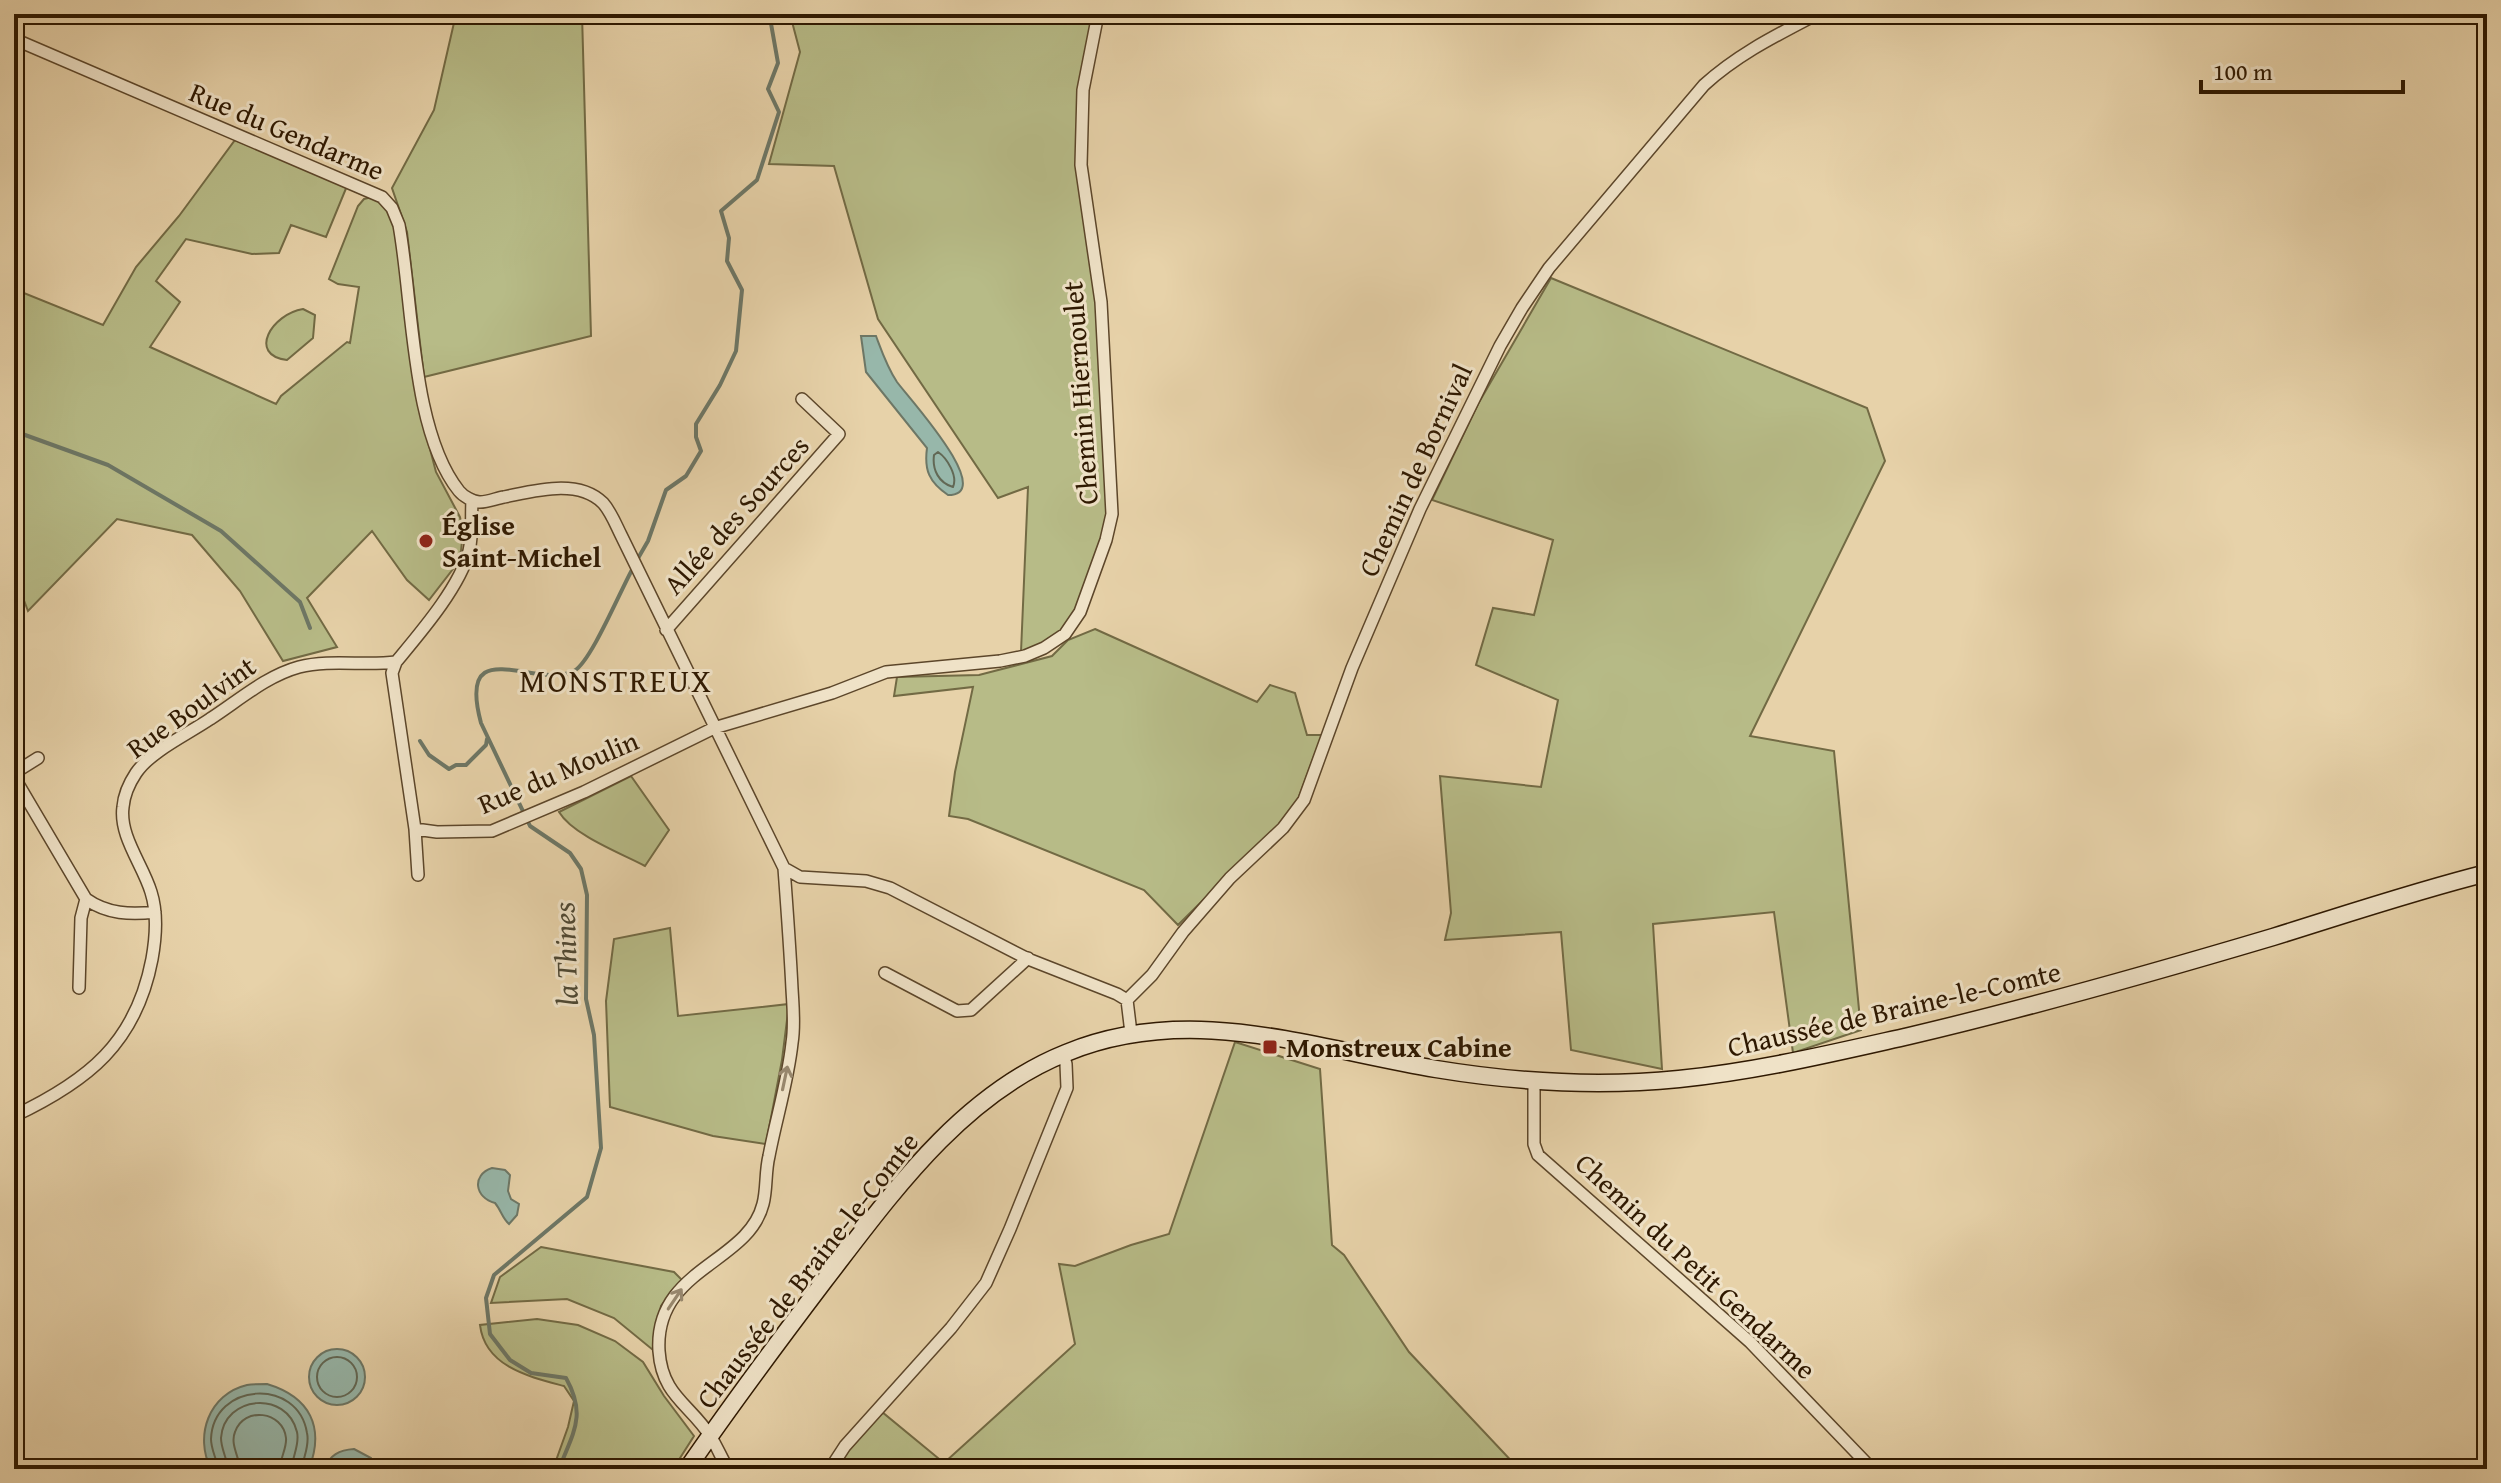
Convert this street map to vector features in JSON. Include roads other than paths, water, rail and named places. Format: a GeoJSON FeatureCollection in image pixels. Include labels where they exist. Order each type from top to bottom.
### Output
{"type":"FeatureCollection","features":[{"type":"Feature","properties":{"kind":"main road","name":"Chaussée de Braine-le-Comte"},"geometry":{"type":"LineString","coordinates":[[687,1469],[868,1224],[938,1143],[999,1090],[1063,1054],[1131,1033],[1192,1028],[1238,1031],[1439,1069],[1534,1079],[1604,1082],[1673,1080],[1796,1062],[2103,988],[2487,873]]}},
{"type":"Feature","properties":{"kind":"street","name":"Chemin Hiernoulet"},"geometry":{"type":"LineString","coordinates":[[714,728],[817,698],[886,672],[971,665],[1025,656],[1053,644],[1065,634],[1080,612],[1112,514],[1101,302],[1081,165],[1083,90],[1098,14]]}},
{"type":"Feature","properties":{"kind":"street","name":"Chemin de Bornival"},"geometry":{"type":"LineString","coordinates":[[1127,1000],[1152,975],[1183,932],[1230,878],[1283,828],[1304,800],[1352,668],[1420,509],[1500,346],[1549,268],[1704,85],[1730,62],[1817,14]]}},
{"type":"Feature","properties":{"kind":"street","name":"Rue du Gendarme"},"geometry":{"type":"LineString","coordinates":[[14,39],[382,197],[392,208],[399,225],[421,392],[429,424],[451,478],[461,494],[472,500]]}},
{"type":"Feature","properties":{"kind":"street","name":"Allée des Sources"},"geometry":{"type":"LineString","coordinates":[[666,630],[839,434],[802,399]]}},
{"type":"Feature","properties":{"kind":"street"},"geometry":{"type":"LineString","coordinates":[[418,875],[415,829],[392,673],[396,662],[464,568],[470,548],[472,500],[481,502],[538,491],[579,490],[592,494],[608,509],[784,868],[792,1044],[768,1161],[763,1205],[749,1234],[701,1269],[681,1289],[668,1308],[661,1330],[659,1348],[662,1373],[677,1399],[710,1436]]}},
{"type":"Feature","properties":{"kind":"street","name":"Rue Boulvint"},"geometry":{"type":"LineString","coordinates":[[14,1116],[81,1078],[106,1056],[126,1029],[143,997],[155,940],[155,912],[151,892],[122,816],[123,802],[137,772],[171,745],[278,675],[304,666],[396,662]]}},
{"type":"Feature","properties":{"kind":"street","name":"Rue du Moulin"},"geometry":{"type":"LineString","coordinates":[[415,829],[492,831],[584,792],[714,728]]}},
{"type":"Feature","properties":{"kind":"street"},"geometry":{"type":"LineString","coordinates":[[38,758],[14,775],[86,899],[114,913],[155,912]]}},
{"type":"Feature","properties":{"kind":"street"},"geometry":{"type":"LineString","coordinates":[[784,868],[800,877],[866,881],[890,888],[1028,958],[1117,994],[1127,1000],[1131,1033]]}},
{"type":"Feature","properties":{"kind":"street"},"geometry":{"type":"LineString","coordinates":[[79,988],[81,918],[86,899]]}},
{"type":"Feature","properties":{"kind":"street"},"geometry":{"type":"LineString","coordinates":[[885,973],[957,1011],[971,1010],[1028,958]]}},
{"type":"Feature","properties":{"kind":"street"},"geometry":{"type":"LineString","coordinates":[[830,1469],[845,1446],[951,1328],[986,1283],[1067,1088],[1063,1054]]}},
{"type":"Feature","properties":{"kind":"street","name":"Chemin du Petit Gendarme"},"geometry":{"type":"LineString","coordinates":[[1534,1079],[1534,1144],[1538,1155],[1750,1342],[1872,1469]]}},
{"type":"Feature","properties":{"kind":"street","name":"Chaussée de Braine-le-Comte"},"geometry":{"type":"LineString","coordinates":[[710,1436],[728,1469]]}},
{"type":"Feature","properties":{"kind":"water"},"geometry":{"type":"Polygon","coordinates":[[[861,336],[876,336],[897,382],[931,424],[956,463],[963,479],[961,491],[948,495],[932,480],[926,463],[927,448],[866,372],[861,336]]]}},
{"type":"Feature","properties":{"kind":"water"},"geometry":{"type":"Polygon","coordinates":[[[492,1168],[505,1170],[510,1175],[508,1191],[511,1199],[519,1204],[517,1215],[509,1224],[495,1203],[483,1196],[478,1186],[481,1176],[492,1168]]]}},
{"type":"Feature","properties":{"kind":"water"},"geometry":{"type":"Polygon","coordinates":[[[337,1349],[357,1357],[365,1377],[357,1397],[337,1405],[317,1397],[309,1377],[317,1357],[337,1349]]]}},
{"type":"Feature","properties":{"kind":"water"},"geometry":{"type":"Polygon","coordinates":[[[267,1384],[294,1397],[310,1416],[315,1440],[309,1469],[211,1469],[204,1443],[208,1418],[214,1407],[234,1390],[247,1385],[267,1384]]]}},
{"type":"Feature","properties":{"kind":"water"},"geometry":{"type":"Polygon","coordinates":[[[354,1449],[371,1458],[377,1469],[324,1469],[336,1454],[354,1449]]]}},
{"type":"Feature","properties":{"kind":"waterway","name":"la Thines"},"geometry":{"type":"LineString","coordinates":[[637,560],[648,541],[666,490],[686,476],[701,451],[696,424],[736,351],[742,290],[727,261],[729,238],[721,211],[757,180],[779,112],[768,89],[778,63],[770,18],[766,14]]}},
{"type":"Feature","properties":{"kind":"waterway"},"geometry":{"type":"LineString","coordinates":[[14,431],[108,465],[221,531],[300,602],[310,628]]}},
{"type":"Feature","properties":{"kind":"waterway","name":"la Thines"},"geometry":{"type":"LineString","coordinates":[[559,1469],[576,1424],[576,1403],[572,1391],[566,1378],[531,1373],[510,1360],[490,1334],[486,1298],[494,1275],[587,1197],[601,1148],[594,1035],[586,999],[587,895],[581,869],[570,853],[530,826],[481,723],[476,695],[480,678],[489,671],[504,669],[558,675],[574,671],[589,654],[633,568]]}},
{"type":"Feature","properties":{"kind":"waterway"},"geometry":{"type":"LineString","coordinates":[[420,741],[429,755],[449,769],[466,765],[486,745],[487,739]]}},
{"type":"Feature","properties":{"kind":"place","name":"Église Saint-Michel"},"geometry":{"type":"Point","coordinates":[426,541]}},
{"type":"Feature","properties":{"kind":"place","name":"Monstreux Cabine"},"geometry":{"type":"Point","coordinates":[1270,1047]}},
{"type":"Feature","properties":{"kind":"district","name":"MONSTREUX"},"geometry":{"type":"Point","coordinates":[616,681]}}]}
